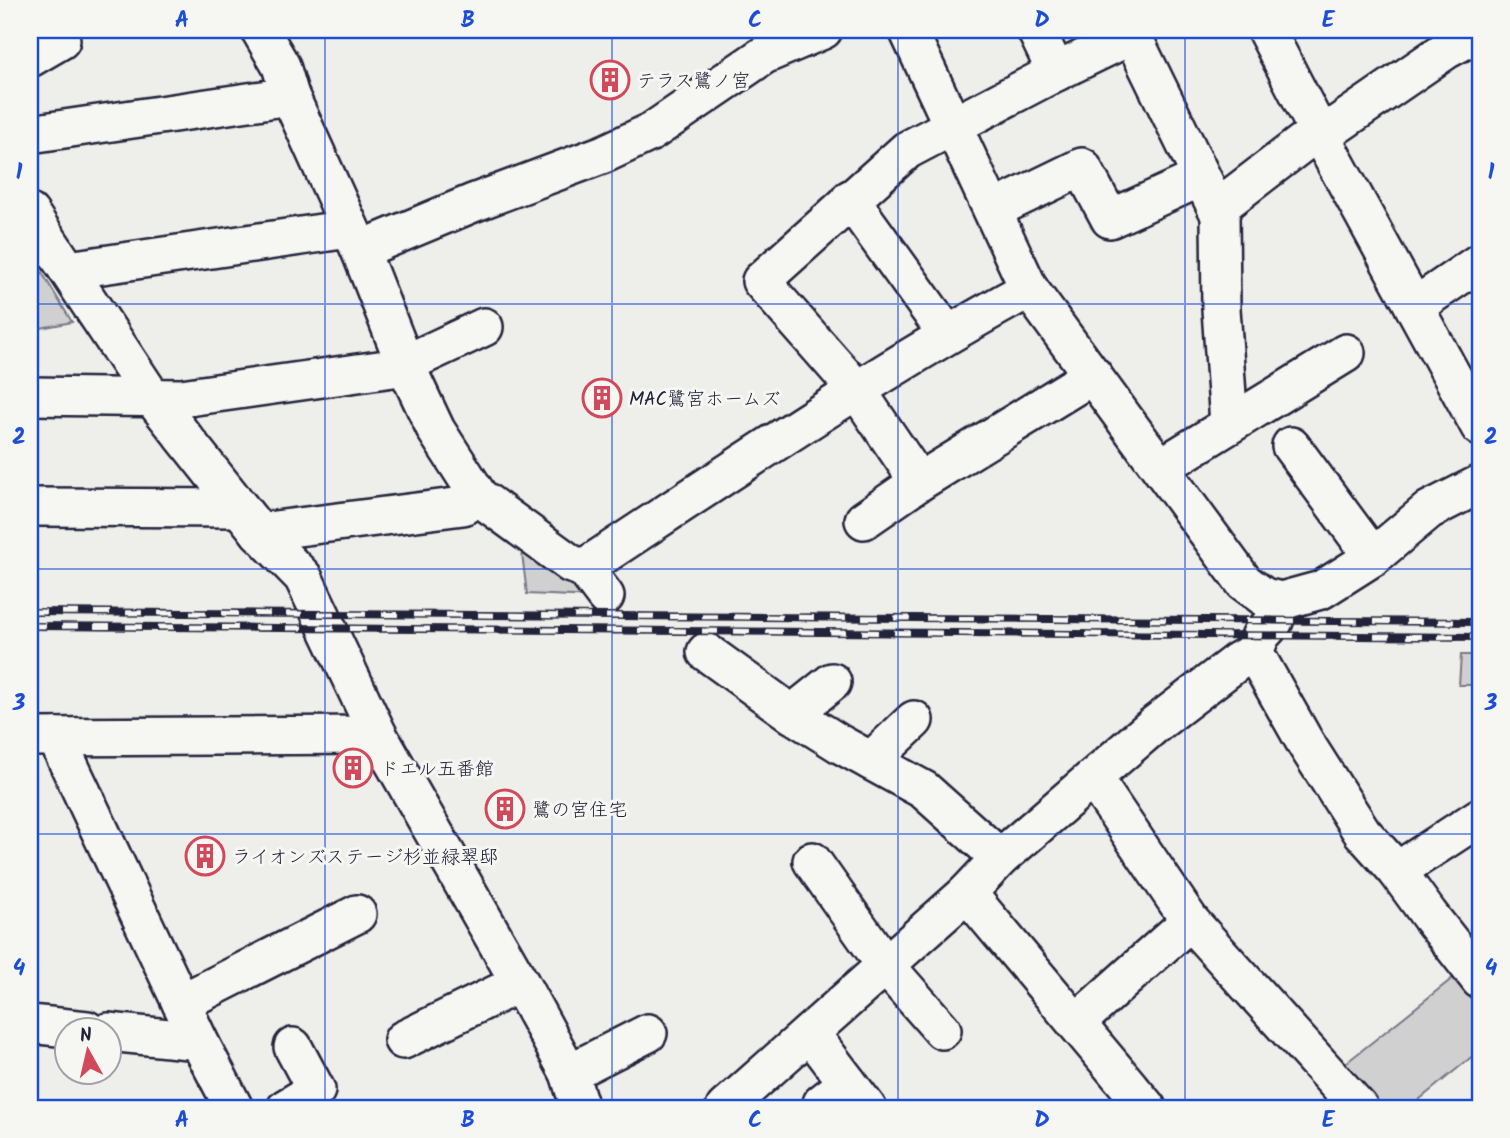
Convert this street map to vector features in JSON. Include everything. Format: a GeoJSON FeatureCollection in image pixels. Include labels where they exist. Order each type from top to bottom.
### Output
{"type":"FeatureCollection","features":[{"type":"Feature","properties":{"kind":"street"},"geometry":{"type":"LineString","coordinates":[[260,30],[281,66],[290,96],[354,239],[405,365],[436,430],[479,497],[594,582],[856,389],[1029,289]]}},
{"type":"Feature","properties":{"kind":"street"},"geometry":{"type":"LineString","coordinates":[[68,270],[354,239],[473,203],[604,154],[651,132],[764,55],[823,30]]}},
{"type":"Feature","properties":{"kind":"street"},"geometry":{"type":"LineString","coordinates":[[908,30],[1029,289],[1244,582],[1264,597],[1281,601],[1321,590],[1373,556],[1429,510],[1480,484]]}},
{"type":"Feature","properties":{"kind":"street"},"geometry":{"type":"LineString","coordinates":[[1036,30],[1056,72]]}},
{"type":"Feature","properties":{"kind":"street"},"geometry":{"type":"LineString","coordinates":[[1266,30],[1318,131],[1480,427]]}},
{"type":"Feature","properties":{"kind":"street"},"geometry":{"type":"LineString","coordinates":[[1229,424],[1221,309],[1220,215],[1224,203],[1318,131],[1334,127],[1446,50],[1480,32]]}},
{"type":"Feature","properties":{"kind":"street"},"geometry":{"type":"LineString","coordinates":[[919,482],[856,389],[761,281],[850,199],[906,150],[1132,35],[1220,215]]}},
{"type":"Feature","properties":{"kind":"street"},"geometry":{"type":"LineString","coordinates":[[30,58],[61,40]]}},
{"type":"Feature","properties":{"kind":"street"},"geometry":{"type":"LineString","coordinates":[[30,134],[290,96]]}},
{"type":"Feature","properties":{"kind":"street"},"geometry":{"type":"LineString","coordinates":[[993,210],[1082,167],[1110,219],[1200,178]]}},
{"type":"Feature","properties":{"kind":"street"},"geometry":{"type":"LineString","coordinates":[[850,199],[947,334]]}},
{"type":"Feature","properties":{"kind":"street"},"geometry":{"type":"LineString","coordinates":[[32,219],[151,396],[250,520],[303,577],[378,736],[569,1073],[580,1108]]}},
{"type":"Feature","properties":{"kind":"street"},"geometry":{"type":"LineString","coordinates":[[1414,307],[1480,262]]}},
{"type":"Feature","properties":{"kind":"street"},"geometry":{"type":"LineString","coordinates":[[30,396],[181,398],[405,365],[484,327]]}},
{"type":"Feature","properties":{"kind":"street"},"geometry":{"type":"LineString","coordinates":[[1161,467],[1346,353]]}},
{"type":"Feature","properties":{"kind":"street"},"geometry":{"type":"LineString","coordinates":[[864,520],[919,482],[1093,375]]}},
{"type":"Feature","properties":{"kind":"street"},"geometry":{"type":"LineString","coordinates":[[1291,446],[1373,556]]}},
{"type":"Feature","properties":{"kind":"street"},"geometry":{"type":"LineString","coordinates":[[30,507],[250,520],[463,506],[479,497]]}},
{"type":"Feature","properties":{"kind":"street"},"geometry":{"type":"LineString","coordinates":[[725,1108],[967,893],[1000,858],[1153,726],[1238,661],[1254,652],[1261,635],[1274,621],[1281,601]]}},
{"type":"Feature","properties":{"kind":"street"},"geometry":{"type":"LineString","coordinates":[[706,652],[792,714],[924,790],[1000,858]]}},
{"type":"Feature","properties":{"kind":"street"},"geometry":{"type":"LineString","coordinates":[[1254,652],[1306,744],[1362,831],[1397,871],[1480,980]]}},
{"type":"Feature","properties":{"kind":"street"},"geometry":{"type":"LineString","coordinates":[[792,714],[832,682]]}},
{"type":"Feature","properties":{"kind":"street"},"geometry":{"type":"LineString","coordinates":[[871,761],[914,720]]}},
{"type":"Feature","properties":{"kind":"street"},"geometry":{"type":"LineString","coordinates":[[234,1108],[181,1003],[43,746],[378,736]]}},
{"type":"Feature","properties":{"kind":"street"},"geometry":{"type":"LineString","coordinates":[[1093,778],[1190,921],[1359,1108]]}},
{"type":"Feature","properties":{"kind":"street"},"geometry":{"type":"LineString","coordinates":[[1397,871],[1480,817]]}},
{"type":"Feature","properties":{"kind":"street"},"geometry":{"type":"LineString","coordinates":[[812,861],[886,966],[943,1030]]}},
{"type":"Feature","properties":{"kind":"street"},"geometry":{"type":"LineString","coordinates":[[967,893],[1076,1023],[1130,1102]]}},
{"type":"Feature","properties":{"kind":"street"},"geometry":{"type":"LineString","coordinates":[[181,1003],[357,914]]}},
{"type":"Feature","properties":{"kind":"street"},"geometry":{"type":"LineString","coordinates":[[1076,1023],[1190,921]]}},
{"type":"Feature","properties":{"kind":"street"},"geometry":{"type":"LineString","coordinates":[[403,1040],[520,983]]}},
{"type":"Feature","properties":{"kind":"street"},"geometry":{"type":"LineString","coordinates":[[30,1024],[52,1026]]}},
{"type":"Feature","properties":{"kind":"street"},"geometry":{"type":"LineString","coordinates":[[122,1033],[199,1041]]}},
{"type":"Feature","properties":{"kind":"street"},"geometry":{"type":"LineString","coordinates":[[569,1073],[648,1033]]}},
{"type":"Feature","properties":{"kind":"street"},"geometry":{"type":"LineString","coordinates":[[810,1033],[846,1098]]}},
{"type":"Feature","properties":{"kind":"street"},"geometry":{"type":"LineString","coordinates":[[286,1108],[316,1090],[293,1047]]}},
{"type":"Feature","properties":{"kind":"shaded area"},"geometry":{"type":"Polygon","coordinates":[[[30,253],[72,322],[30,330],[30,253]]]}},
{"type":"Feature","properties":{"kind":"shaded area"},"geometry":{"type":"Polygon","coordinates":[[[520,537],[597,597],[527,594],[520,537]]]}},
{"type":"Feature","properties":{"kind":"shaded area"},"geometry":{"type":"Polygon","coordinates":[[[1461,655],[1480,655],[1480,685],[1459,685],[1461,655]]]}},
{"type":"Feature","properties":{"kind":"shaded area"},"geometry":{"type":"Polygon","coordinates":[[[1463,970],[1480,993],[1480,1050],[1409,1108],[1371,1108],[1337,1070],[1463,970]]]}},
{"type":"Feature","properties":{"kind":"railway"},"geometry":{"type":"LineString","coordinates":[[30,612],[1480,622]]}},
{"type":"Feature","properties":{"kind":"railway"},"geometry":{"type":"LineString","coordinates":[[30,626],[1480,637]]}},
{"type":"Feature","properties":{"kind":"place","name":"テラス鷺ノ宮"},"geometry":{"type":"Point","coordinates":[610,80]}},
{"type":"Feature","properties":{"kind":"place","name":"MAC鷺宮ホームズ"},"geometry":{"type":"Point","coordinates":[602,398]}},
{"type":"Feature","properties":{"kind":"place","name":"ドエル五番館"},"geometry":{"type":"Point","coordinates":[353,768]}},
{"type":"Feature","properties":{"kind":"place","name":"鷺の宮住宅"},"geometry":{"type":"Point","coordinates":[505,809]}},
{"type":"Feature","properties":{"kind":"place","name":"ライオンズステージ杉並緑翠邸"},"geometry":{"type":"Point","coordinates":[205,856]}}]}
